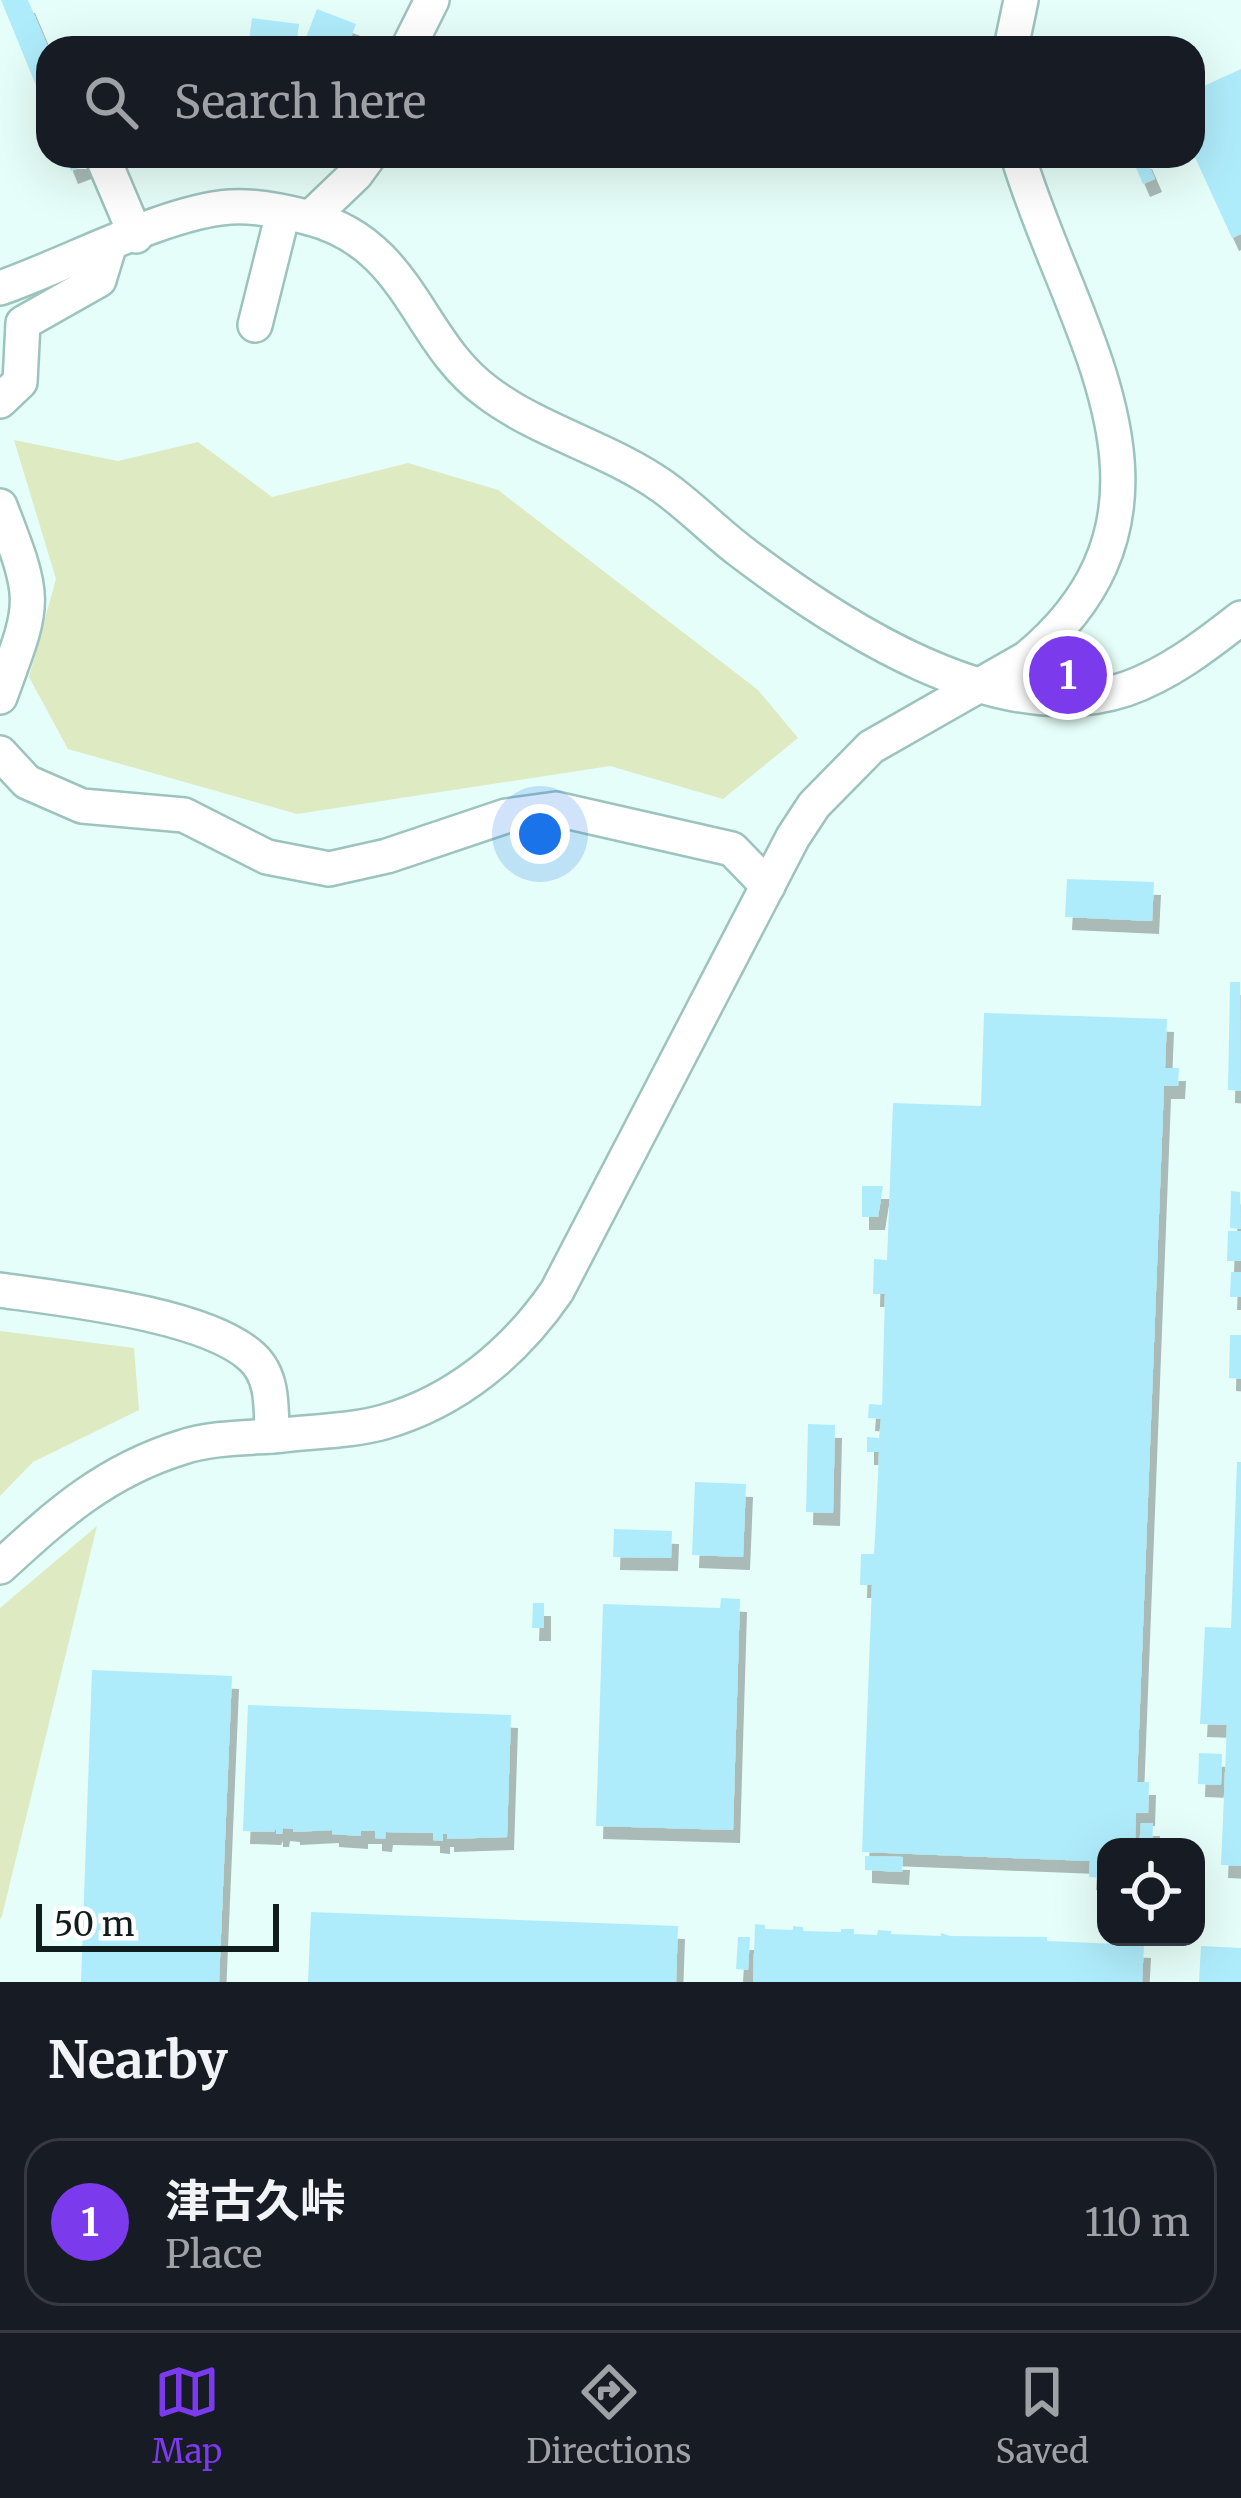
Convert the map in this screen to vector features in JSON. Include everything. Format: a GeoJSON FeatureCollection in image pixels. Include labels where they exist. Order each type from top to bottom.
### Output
{"type":"FeatureCollection","features":[{"type":"Feature","properties":{"kind":"street"},"geometry":{"type":"LineString","coordinates":[[414,36],[432,0]]}},
{"type":"Feature","properties":{"kind":"street"},"geometry":{"type":"LineString","coordinates":[[1014,36],[1022,0]]}},
{"type":"Feature","properties":{"kind":"street"},"geometry":{"type":"LineString","coordinates":[[0,400],[20,382],[22,322],[99,280],[123,241],[105,168]]}},
{"type":"Feature","properties":{"kind":"street"},"geometry":{"type":"LineString","coordinates":[[255,325],[296,216],[360,168]]}},
{"type":"Feature","properties":{"kind":"street"},"geometry":{"type":"LineString","coordinates":[[0,1568],[52,1520],[113,1474],[189,1444],[360,1427],[420,1407],[485,1370],[534,1324],[557,1291],[793,837],[842,773],[871,747],[1027,658],[1058,629],[1098,571],[1117,505],[1115,424],[1103,380],[1023,168]]}},
{"type":"Feature","properties":{"kind":"street"},"geometry":{"type":"LineString","coordinates":[[0,288],[198,211],[235,206],[296,216],[332,226],[387,263],[460,366],[486,392],[638,470],[738,549],[848,626],[978,686],[1062,698],[1123,690],[1166,671],[1241,618]]}},
{"type":"Feature","properties":{"kind":"street"},"geometry":{"type":"LineString","coordinates":[[0,506],[26,574],[30,599],[27,629],[0,698]]}},
{"type":"Feature","properties":{"kind":"street"},"geometry":{"type":"LineString","coordinates":[[0,753],[28,782],[82,806],[184,815],[267,857],[329,869],[387,856],[506,817],[556,809],[732,849],[768,886]]}},
{"type":"Feature","properties":{"kind":"street"},"geometry":{"type":"LineString","coordinates":[[0,1290],[87,1303],[205,1330],[252,1357],[270,1387],[272,1436]]}},
{"type":"Feature","properties":{"kind":"green space"},"geometry":{"type":"Polygon","coordinates":[[[14,440],[118,461],[198,442],[272,497],[408,463],[498,490],[758,690],[798,738],[723,799],[610,766],[297,814],[68,749],[29,677],[56,579],[14,440]]]}},
{"type":"Feature","properties":{"kind":"green space"},"geometry":{"type":"Polygon","coordinates":[[[0,1331],[134,1348],[139,1410],[33,1462],[0,1496],[0,1331]]]}},
{"type":"Feature","properties":{"kind":"green space"},"geometry":{"type":"Polygon","coordinates":[[[97,1526],[2,1916],[0,1919],[0,1608],[97,1526]]]}},
{"type":"Feature","properties":{"kind":"building"},"geometry":{"type":"Polygon","coordinates":[[[1,0],[28,0],[43,36],[36,36],[36,86],[1,0]]]}},
{"type":"Feature","properties":{"kind":"building"},"geometry":{"type":"Polygon","coordinates":[[[317,9],[356,24],[352,36],[307,36],[317,9]]]}},
{"type":"Feature","properties":{"kind":"building"},"geometry":{"type":"Polygon","coordinates":[[[252,18],[299,24],[298,36],[250,36],[252,18]]]}},
{"type":"Feature","properties":{"kind":"building"},"geometry":{"type":"Polygon","coordinates":[[[1241,69],[1241,234],[1232,238],[1200,168],[1205,168],[1205,86],[1241,69]]]}},
{"type":"Feature","properties":{"kind":"building"},"geometry":{"type":"Polygon","coordinates":[[[1136,168],[1150,168],[1155,179],[1143,184],[1136,168]]]}},
{"type":"Feature","properties":{"kind":"building"},"geometry":{"type":"Polygon","coordinates":[[[1067,879],[1154,882],[1152,921],[1065,917],[1067,879]]]}},
{"type":"Feature","properties":{"kind":"building"},"geometry":{"type":"Polygon","coordinates":[[[1230,982],[1240,982],[1241,1091],[1228,1090],[1230,982]]]}},
{"type":"Feature","properties":{"kind":"building"},"geometry":{"type":"Polygon","coordinates":[[[984,1013],[1167,1019],[1165,1068],[1179,1068],[1178,1086],[1164,1086],[1137,1782],[1149,1782],[1148,1813],[1136,1813],[1135,1838],[1097,1838],[1097,1877],[1089,1877],[1090,1861],[862,1852],[872,1585],[860,1585],[861,1554],[874,1554],[879,1452],[867,1452],[867,1437],[879,1438],[881,1419],[868,1418],[869,1404],[882,1405],[885,1294],[873,1294],[874,1259],[887,1260],[893,1103],[981,1106],[984,1013]]]}},
{"type":"Feature","properties":{"kind":"building"},"geometry":{"type":"Polygon","coordinates":[[[862,1186],[883,1186],[878,1217],[862,1217],[862,1186]]]}},
{"type":"Feature","properties":{"kind":"building"},"geometry":{"type":"Polygon","coordinates":[[[1231,1191],[1240,1192],[1241,1229],[1230,1228],[1231,1191]]]}},
{"type":"Feature","properties":{"kind":"building"},"geometry":{"type":"Polygon","coordinates":[[[1228,1231],[1241,1231],[1241,1261],[1227,1261],[1228,1231]]]}},
{"type":"Feature","properties":{"kind":"building"},"geometry":{"type":"Polygon","coordinates":[[[1231,1272],[1241,1272],[1241,1297],[1230,1297],[1231,1272]]]}},
{"type":"Feature","properties":{"kind":"building"},"geometry":{"type":"Polygon","coordinates":[[[1230,1335],[1241,1335],[1241,1379],[1229,1378],[1230,1335]]]}},
{"type":"Feature","properties":{"kind":"building"},"geometry":{"type":"Polygon","coordinates":[[[808,1424],[835,1425],[833,1513],[806,1512],[808,1424]]]}},
{"type":"Feature","properties":{"kind":"building"},"geometry":{"type":"Polygon","coordinates":[[[1237,1462],[1241,1462],[1241,1866],[1221,1865],[1227,1725],[1200,1724],[1205,1627],[1231,1628],[1237,1462]]]}},
{"type":"Feature","properties":{"kind":"building"},"geometry":{"type":"Polygon","coordinates":[[[695,1482],[746,1484],[743,1557],[692,1555],[695,1482]]]}},
{"type":"Feature","properties":{"kind":"building"},"geometry":{"type":"Polygon","coordinates":[[[614,1529],[672,1531],[671,1558],[613,1557],[614,1529]]]}},
{"type":"Feature","properties":{"kind":"building"},"geometry":{"type":"Polygon","coordinates":[[[721,1598],[740,1599],[733,1830],[596,1826],[603,1604],[720,1608],[721,1598]]]}},
{"type":"Feature","properties":{"kind":"building"},"geometry":{"type":"Polygon","coordinates":[[[533,1603],[544,1603],[544,1628],[532,1628],[533,1603]]]}},
{"type":"Feature","properties":{"kind":"building"},"geometry":{"type":"Polygon","coordinates":[[[92,1670],[232,1676],[219,1982],[81,1982],[92,1670]]]}},
{"type":"Feature","properties":{"kind":"building"},"geometry":{"type":"Polygon","coordinates":[[[248,1705],[511,1715],[507,1837],[447,1839],[443,1834],[443,1841],[433,1840],[433,1833],[386,1832],[385,1839],[375,1838],[375,1831],[361,1831],[361,1836],[332,1834],[332,1830],[243,1831],[248,1705]]]}},
{"type":"Feature","properties":{"kind":"building"},"geometry":{"type":"Polygon","coordinates":[[[1199,1753],[1222,1754],[1221,1785],[1198,1784],[1199,1753]]]}},
{"type":"Feature","properties":{"kind":"building"},"geometry":{"type":"Polygon","coordinates":[[[1141,1823],[1153,1823],[1152,1838],[1140,1838],[1141,1823]]]}},
{"type":"Feature","properties":{"kind":"building"},"geometry":{"type":"Polygon","coordinates":[[[865,1856],[903,1857],[902,1872],[865,1870],[865,1856]]]}},
{"type":"Feature","properties":{"kind":"building"},"geometry":{"type":"Polygon","coordinates":[[[311,1912],[678,1926],[676,1982],[308,1982],[311,1912]]]}},
{"type":"Feature","properties":{"kind":"building"},"geometry":{"type":"Polygon","coordinates":[[[755,1924],[765,1929],[793,1930],[793,1926],[803,1931],[854,1929],[854,1934],[877,1935],[878,1930],[1047,1937],[1047,1941],[1097,1946],[1144,1946],[1142,1982],[753,1982],[755,1924]]]}},
{"type":"Feature","properties":{"kind":"building"},"geometry":{"type":"Polygon","coordinates":[[[738,1937],[750,1937],[748,1970],[736,1969],[738,1937]]]}},
{"type":"Feature","properties":{"kind":"building"},"geometry":{"type":"Polygon","coordinates":[[[1201,1946],[1241,1948],[1241,1982],[1199,1982],[1201,1946]]]}},
{"type":"Feature","properties":{"kind":"place","name":"津古久峠"},"geometry":{"type":"Point","coordinates":[1068,675]}}]}
